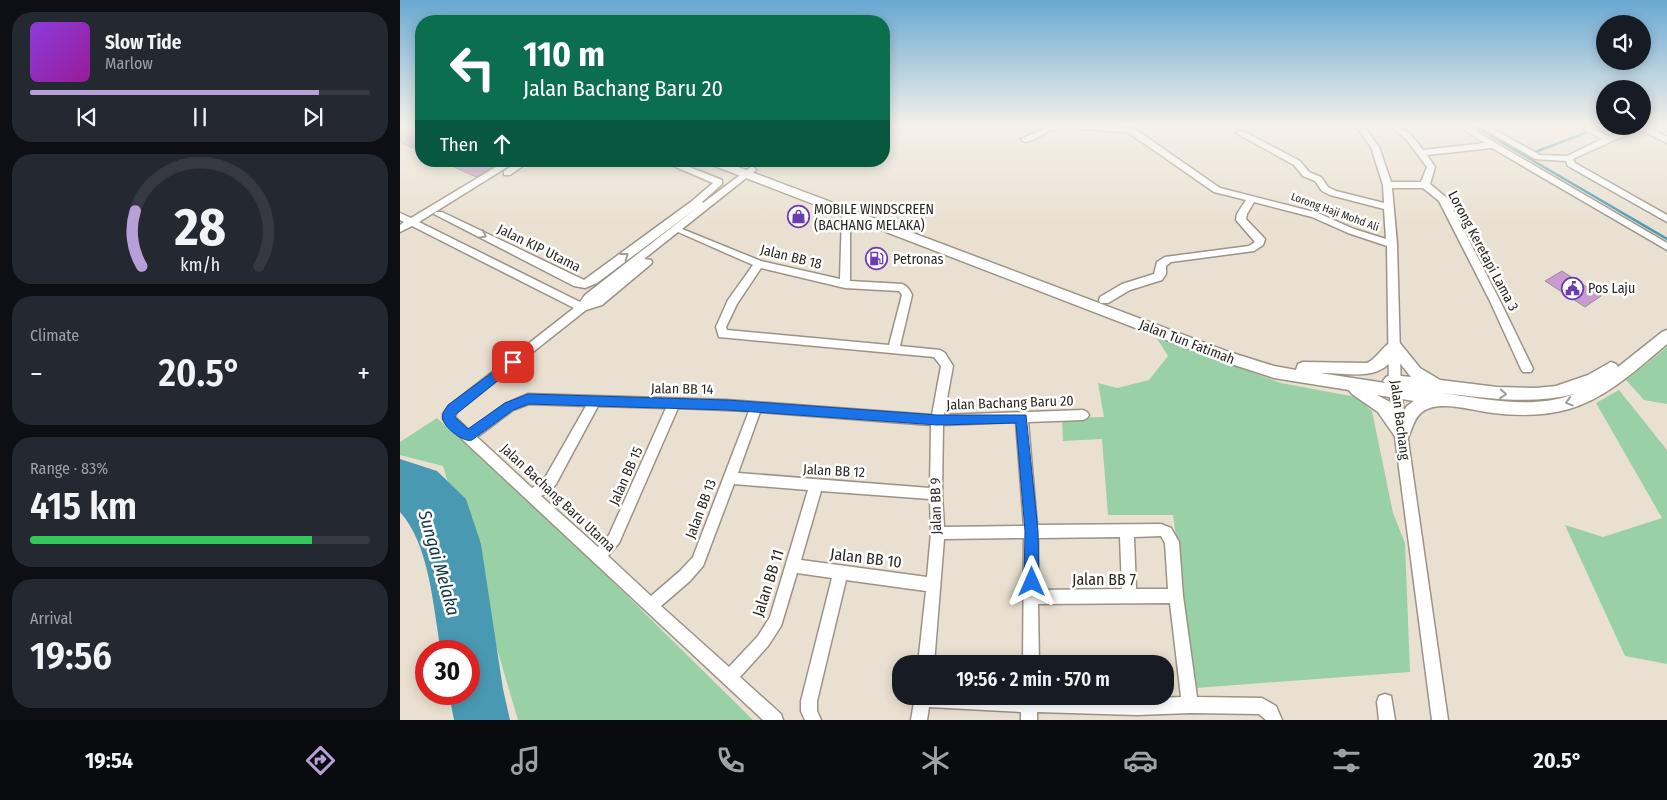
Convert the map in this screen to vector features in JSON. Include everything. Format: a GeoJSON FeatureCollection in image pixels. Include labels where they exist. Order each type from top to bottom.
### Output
{"type":"FeatureCollection","features":[{"type":"Feature","properties":{"kind":"main road","name":"Jalan Tun Fatimah"},"geometry":{"type":"LineString","coordinates":[[732,167],[1104,300],[1249,355],[1465,403],[1518,409],[1554,406],[1572,402],[1596,391],[1667,336]]}},
{"type":"Feature","properties":{"kind":"main road","name":"Jalan Tun Fatimah"},"geometry":{"type":"LineString","coordinates":[[741,167],[847,214],[1244,364],[1274,372],[1335,383],[1454,388],[1511,395],[1562,392],[1582,386],[1606,373],[1667,326]]}},
{"type":"Feature","properties":{"kind":"main road"},"geometry":{"type":"LineString","coordinates":[[1304,368],[1329,367],[1362,370],[1373,368],[1388,357],[1394,346],[1415,372],[1435,383],[1454,388]]}},
{"type":"Feature","properties":{"kind":"main road"},"geometry":{"type":"LineString","coordinates":[[1335,383],[1352,387],[1374,399],[1392,417],[1402,433]]}},
{"type":"Feature","properties":{"kind":"main road"},"geometry":{"type":"LineString","coordinates":[[1402,433],[1407,416],[1419,404],[1438,401],[1465,403]]}},
{"type":"Feature","properties":{"kind":"street","name":"Lorong Haji Mohd Ali"},"geometry":{"type":"LineString","coordinates":[[1172,159],[1217,190],[1300,210],[1350,231],[1392,244]]}},
{"type":"Feature","properties":{"kind":"street"},"geometry":{"type":"LineString","coordinates":[[1289,159],[1297,163],[1306,174],[1318,179],[1325,189],[1333,194],[1390,208]]}},
{"type":"Feature","properties":{"kind":"street","name":"Jalan Bachang"},"geometry":{"type":"LineString","coordinates":[[1379,159],[1387,185],[1390,208],[1395,387],[1440,720]]}},
{"type":"Feature","properties":{"kind":"street"},"geometry":{"type":"LineString","coordinates":[[1387,185],[1425,185],[1431,167],[1425,159]]}},
{"type":"Feature","properties":{"kind":"street"},"geometry":{"type":"LineString","coordinates":[[1517,159],[1667,247]]}},
{"type":"Feature","properties":{"kind":"street"},"geometry":{"type":"LineString","coordinates":[[1551,159],[1570,161],[1667,219]]}},
{"type":"Feature","properties":{"kind":"street"},"geometry":{"type":"LineString","coordinates":[[400,229],[503,167]]}},
{"type":"Feature","properties":{"kind":"street","name":"Jalan KIP Utama"},"geometry":{"type":"LineString","coordinates":[[516,167],[439,214],[578,283],[585,284],[700,205],[719,182],[681,167]]}},
{"type":"Feature","properties":{"kind":"street"},"geometry":{"type":"LineString","coordinates":[[400,216],[582,307],[598,302],[752,173]]}},
{"type":"Feature","properties":{"kind":"street"},"geometry":{"type":"LineString","coordinates":[[582,307],[589,298],[700,205],[752,173]]}},
{"type":"Feature","properties":{"kind":"street","name":"Lorong Keretapi Lama 3"},"geometry":{"type":"LineString","coordinates":[[1425,185],[1443,199],[1527,369]]}},
{"type":"Feature","properties":{"kind":"street"},"geometry":{"type":"LineString","coordinates":[[1104,300],[1126,287],[1158,277],[1161,274],[1161,264],[1169,259],[1257,247],[1260,239],[1241,220],[1242,214],[1251,199]]}},
{"type":"Feature","properties":{"kind":"street"},"geometry":{"type":"LineString","coordinates":[[845,284],[847,214]]}},
{"type":"Feature","properties":{"kind":"street","name":"Jalan BB 18"},"geometry":{"type":"LineString","coordinates":[[683,232],[759,264],[845,284],[897,286],[902,288],[907,295],[894,348]]}},
{"type":"Feature","properties":{"kind":"street"},"geometry":{"type":"LineString","coordinates":[[759,264],[732,303],[721,327],[723,334],[894,348]]}},
{"type":"Feature","properties":{"kind":"street","name":"Jalan Bachang Baru Utama"},"geometry":{"type":"LineString","coordinates":[[582,307],[452,409],[449,419],[775,720]]}},
{"type":"Feature","properties":{"kind":"street","name":"Jalan BB 9"},"geometry":{"type":"LineString","coordinates":[[894,348],[936,353],[945,360],[947,366],[937,420],[936,494],[938,533],[927,655]]}},
{"type":"Feature","properties":{"kind":"street","name":"Jalan BB 14"},"geometry":{"type":"LineString","coordinates":[[468,437],[492,418],[519,402],[543,399],[756,408],[937,420]]}},
{"type":"Feature","properties":{"kind":"street"},"geometry":{"type":"LineString","coordinates":[[531,495],[551,480],[595,401]]}},
{"type":"Feature","properties":{"kind":"street","name":"Jalan BB 15"},"geometry":{"type":"LineString","coordinates":[[598,557],[614,538],[674,404]]}},
{"type":"Feature","properties":{"kind":"street","name":"Jalan BB 13"},"geometry":{"type":"LineString","coordinates":[[651,605],[685,576],[698,561],[756,408]]}},
{"type":"Feature","properties":{"kind":"street","name":"Jalan Bachang Baru 20"},"geometry":{"type":"LineString","coordinates":[[937,420],[1083,415]]}},
{"type":"Feature","properties":{"kind":"street"},"geometry":{"type":"LineString","coordinates":[[1022,418],[1031,531],[1031,655]]}},
{"type":"Feature","properties":{"kind":"street","name":"Jalan BB 12"},"geometry":{"type":"LineString","coordinates":[[730,478],[936,494]]}},
{"type":"Feature","properties":{"kind":"street","name":"Jalan BB 11"},"geometry":{"type":"LineString","coordinates":[[729,678],[770,632],[776,621],[816,486]]}},
{"type":"Feature","properties":{"kind":"street"},"geometry":{"type":"LineString","coordinates":[[1127,530],[1129,596]]}},
{"type":"Feature","properties":{"kind":"street"},"geometry":{"type":"LineString","coordinates":[[938,533],[1162,530],[1169,536],[1172,542],[1176,596],[1190,705]]}},
{"type":"Feature","properties":{"kind":"street","name":"Jalan BB 10"},"geometry":{"type":"LineString","coordinates":[[792,566],[934,584]]}},
{"type":"Feature","properties":{"kind":"street"},"geometry":{"type":"LineString","coordinates":[[813,720],[809,711],[809,701],[840,572]]}},
{"type":"Feature","properties":{"kind":"street","name":"Jalan BB 7"},"geometry":{"type":"LineString","coordinates":[[1031,597],[1176,596]]}},
{"type":"Feature","properties":{"kind":"street"},"geometry":{"type":"LineString","coordinates":[[1385,702],[1387,720]]}},
{"type":"Feature","properties":{"kind":"street"},"geometry":{"type":"LineString","coordinates":[[919,720],[922,705]]}},
{"type":"Feature","properties":{"kind":"street"},"geometry":{"type":"LineString","coordinates":[[1006,705],[1137,714],[1190,705],[1262,706],[1270,712],[1274,720]]}},
{"type":"Feature","properties":{"kind":"green space"},"geometry":{"type":"Polygon","coordinates":[[[1156,337],[1281,383],[1356,397],[1372,411],[1393,513],[1405,543],[1410,672],[1196,688],[1173,515],[1108,515],[1102,439],[1063,441],[1062,418],[1104,417],[1098,383],[1117,388],[1149,380],[1168,356],[1156,337]]]}},
{"type":"Feature","properties":{"kind":"green space"},"geometry":{"type":"Polygon","coordinates":[[[1667,347],[1667,404],[1644,400],[1626,380],[1667,347]]]}},
{"type":"Feature","properties":{"kind":"green space"},"geometry":{"type":"Polygon","coordinates":[[[1619,390],[1667,450],[1667,664],[1625,656],[1565,525],[1603,537],[1662,518],[1596,403],[1619,390]]]}},
{"type":"Feature","properties":{"kind":"green space"},"geometry":{"type":"Polygon","coordinates":[[[437,418],[536,506],[753,720],[518,720],[443,466],[400,455],[400,442],[437,418]]]}},
{"type":"Feature","properties":{"kind":"water","name":"Sungai Melaka"},"geometry":{"type":"Polygon","coordinates":[[[400,459],[437,471],[466,499],[481,544],[503,689],[510,720],[454,720],[451,705],[480,705],[480,640],[439,640],[424,559],[410,526],[400,512],[400,459]]]}},
{"type":"Feature","properties":{"kind":"building"},"geometry":{"type":"Polygon","coordinates":[[[454,167],[492,167],[476,177],[454,167]]]}},
{"type":"Feature","properties":{"kind":"building","name":"Pos Laju"},"geometry":{"type":"Polygon","coordinates":[[[1562,271],[1601,296],[1585,307],[1545,281],[1562,271]]]}},
{"type":"Feature","properties":{"kind":"waterway"},"geometry":{"type":"LineString","coordinates":[[1529,159],[1667,239]]}},
{"type":"Feature","properties":{"kind":"place","name":"MOBILE WINDSCREEN (BACHANG MELAKA)"},"geometry":{"type":"Point","coordinates":[798,217]}},
{"type":"Feature","properties":{"kind":"place","name":"Petronas"},"geometry":{"type":"Point","coordinates":[877,259]}},
{"type":"Feature","properties":{"kind":"place","name":"Pos Laju"},"geometry":{"type":"Point","coordinates":[1572,288]}},
{"type":"Feature","properties":{"kind":"route"},"geometry":{"type":"LineString","coordinates":[[513,362],[452,409],[449,414],[449,419],[468,437],[509,407],[528,399],[727,405],[937,420],[1022,418],[1031,531],[1032,582]]}}]}
